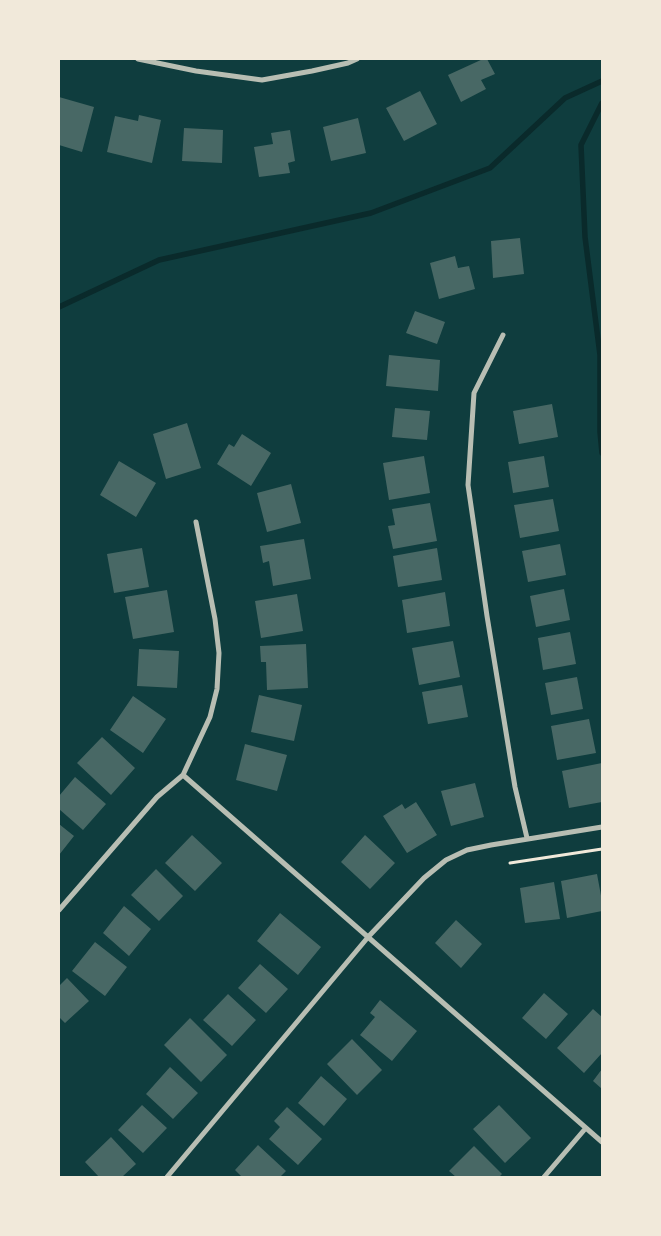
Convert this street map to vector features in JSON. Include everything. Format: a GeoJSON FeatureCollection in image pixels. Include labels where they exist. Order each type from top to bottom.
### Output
{"type":"FeatureCollection","features":[{"type":"Feature","properties":{"kind":"street"},"geometry":{"type":"LineString","coordinates":[[138,59],[196,71],[262,80],[312,72],[357,59]]}},
{"type":"Feature","properties":{"kind":"street"},"geometry":{"type":"LineString","coordinates":[[503,335],[474,393],[468,485],[514,787],[527,838]]}},
{"type":"Feature","properties":{"kind":"street"},"geometry":{"type":"LineString","coordinates":[[59,910],[157,797],[183,775],[210,717],[216,689],[219,653],[215,619],[196,522]]}},
{"type":"Feature","properties":{"kind":"street"},"geometry":{"type":"LineString","coordinates":[[183,775],[602,1142]]}},
{"type":"Feature","properties":{"kind":"street"},"geometry":{"type":"LineString","coordinates":[[167,1177],[369,936],[424,878],[446,860],[467,850],[527,838],[602,827]]}},
{"type":"Feature","properties":{"kind":"street"},"geometry":{"type":"LineString","coordinates":[[544,1177],[585,1128]]}},
{"type":"Feature","properties":{"kind":"path"},"geometry":{"type":"LineString","coordinates":[[510,863],[602,849]]}},
{"type":"Feature","properties":{"kind":"building"},"geometry":{"type":"Polygon","coordinates":[[[483,59],[487,59],[495,74],[481,80],[486,89],[461,102],[448,75],[483,59]]]}},
{"type":"Feature","properties":{"kind":"building"},"geometry":{"type":"Polygon","coordinates":[[[420,91],[437,124],[404,141],[386,108],[420,91]]]}},
{"type":"Feature","properties":{"kind":"building"},"geometry":{"type":"Polygon","coordinates":[[[59,97],[94,107],[82,152],[59,145],[59,97]]]}},
{"type":"Feature","properties":{"kind":"building"},"geometry":{"type":"Polygon","coordinates":[[[139,115],[161,120],[152,163],[107,152],[115,116],[138,121],[139,115]]]}},
{"type":"Feature","properties":{"kind":"building"},"geometry":{"type":"Polygon","coordinates":[[[358,118],[366,153],[331,161],[323,127],[358,118]]]}},
{"type":"Feature","properties":{"kind":"building"},"geometry":{"type":"Polygon","coordinates":[[[184,128],[223,130],[222,163],[182,161],[184,128]]]}},
{"type":"Feature","properties":{"kind":"building"},"geometry":{"type":"Polygon","coordinates":[[[290,130],[295,161],[288,163],[290,173],[259,177],[254,147],[273,144],[271,133],[290,130]]]}},
{"type":"Feature","properties":{"kind":"building"},"geometry":{"type":"Polygon","coordinates":[[[520,238],[524,274],[493,278],[491,241],[520,238]]]}},
{"type":"Feature","properties":{"kind":"building"},"geometry":{"type":"Polygon","coordinates":[[[455,256],[458,268],[469,266],[475,289],[439,299],[430,263],[455,256]]]}},
{"type":"Feature","properties":{"kind":"building"},"geometry":{"type":"Polygon","coordinates":[[[415,311],[445,322],[437,344],[406,333],[415,311]]]}},
{"type":"Feature","properties":{"kind":"building"},"geometry":{"type":"Polygon","coordinates":[[[389,355],[440,360],[438,391],[386,386],[389,355]]]}},
{"type":"Feature","properties":{"kind":"building"},"geometry":{"type":"Polygon","coordinates":[[[552,404],[558,437],[519,444],[513,411],[552,404]]]}},
{"type":"Feature","properties":{"kind":"building"},"geometry":{"type":"Polygon","coordinates":[[[395,408],[430,411],[427,440],[392,437],[395,408]]]}},
{"type":"Feature","properties":{"kind":"building"},"geometry":{"type":"Polygon","coordinates":[[[187,423],[201,468],[166,479],[153,434],[187,423]]]}},
{"type":"Feature","properties":{"kind":"building"},"geometry":{"type":"Polygon","coordinates":[[[242,434],[271,453],[251,486],[217,464],[229,444],[234,447],[242,434]]]}},
{"type":"Feature","properties":{"kind":"building"},"geometry":{"type":"Polygon","coordinates":[[[424,456],[430,493],[389,500],[383,463],[424,456]]]}},
{"type":"Feature","properties":{"kind":"building"},"geometry":{"type":"Polygon","coordinates":[[[544,456],[549,487],[513,493],[508,462],[544,456]]]}},
{"type":"Feature","properties":{"kind":"building"},"geometry":{"type":"Polygon","coordinates":[[[119,461],[156,483],[136,517],[100,495],[119,461]]]}},
{"type":"Feature","properties":{"kind":"building"},"geometry":{"type":"Polygon","coordinates":[[[291,484],[301,523],[267,532],[257,493],[291,484]]]}},
{"type":"Feature","properties":{"kind":"building"},"geometry":{"type":"Polygon","coordinates":[[[553,499],[559,531],[520,538],[514,505],[553,499]]]}},
{"type":"Feature","properties":{"kind":"building"},"geometry":{"type":"Polygon","coordinates":[[[430,503],[437,541],[393,549],[388,526],[395,525],[392,509],[430,503]]]}},
{"type":"Feature","properties":{"kind":"building"},"geometry":{"type":"Polygon","coordinates":[[[304,539],[311,579],[273,586],[269,561],[263,563],[260,546],[304,539]]]}},
{"type":"Feature","properties":{"kind":"building"},"geometry":{"type":"Polygon","coordinates":[[[560,544],[566,575],[528,582],[522,551],[560,544]]]}},
{"type":"Feature","properties":{"kind":"building"},"geometry":{"type":"Polygon","coordinates":[[[142,548],[149,587],[114,593],[107,554],[142,548]]]}},
{"type":"Feature","properties":{"kind":"building"},"geometry":{"type":"Polygon","coordinates":[[[437,548],[442,580],[398,587],[393,556],[437,548]]]}},
{"type":"Feature","properties":{"kind":"building"},"geometry":{"type":"Polygon","coordinates":[[[564,589],[570,620],[536,627],[530,596],[564,589]]]}},
{"type":"Feature","properties":{"kind":"building"},"geometry":{"type":"Polygon","coordinates":[[[167,590],[174,632],[133,639],[125,597],[167,590]]]}},
{"type":"Feature","properties":{"kind":"building"},"geometry":{"type":"Polygon","coordinates":[[[445,592],[450,626],[407,633],[402,600],[445,592]]]}},
{"type":"Feature","properties":{"kind":"building"},"geometry":{"type":"Polygon","coordinates":[[[297,594],[303,631],[261,638],[255,601],[297,594]]]}},
{"type":"Feature","properties":{"kind":"building"},"geometry":{"type":"Polygon","coordinates":[[[570,632],[576,664],[543,670],[538,638],[570,632]]]}},
{"type":"Feature","properties":{"kind":"building"},"geometry":{"type":"Polygon","coordinates":[[[453,641],[460,677],[419,685],[412,648],[453,641]]]}},
{"type":"Feature","properties":{"kind":"building"},"geometry":{"type":"Polygon","coordinates":[[[306,644],[308,688],[267,690],[266,662],[261,662],[260,646],[306,644]]]}},
{"type":"Feature","properties":{"kind":"building"},"geometry":{"type":"Polygon","coordinates":[[[139,649],[179,651],[177,688],[137,686],[139,649]]]}},
{"type":"Feature","properties":{"kind":"building"},"geometry":{"type":"Polygon","coordinates":[[[577,677],[583,709],[551,715],[545,683],[577,677]]]}},
{"type":"Feature","properties":{"kind":"building"},"geometry":{"type":"Polygon","coordinates":[[[462,685],[468,717],[428,724],[422,692],[462,685]]]}},
{"type":"Feature","properties":{"kind":"building"},"geometry":{"type":"Polygon","coordinates":[[[259,695],[302,705],[294,741],[251,732],[259,695]]]}},
{"type":"Feature","properties":{"kind":"building"},"geometry":{"type":"Polygon","coordinates":[[[133,696],[166,719],[143,753],[110,730],[133,696]]]}},
{"type":"Feature","properties":{"kind":"building"},"geometry":{"type":"Polygon","coordinates":[[[589,719],[596,753],[557,760],[551,726],[589,719]]]}},
{"type":"Feature","properties":{"kind":"building"},"geometry":{"type":"Polygon","coordinates":[[[102,737],[135,768],[111,795],[77,763],[102,737]]]}},
{"type":"Feature","properties":{"kind":"building"},"geometry":{"type":"Polygon","coordinates":[[[245,744],[287,755],[277,791],[236,780],[245,744]]]}},
{"type":"Feature","properties":{"kind":"building"},"geometry":{"type":"Polygon","coordinates":[[[602,763],[602,802],[569,808],[562,771],[602,763]]]}},
{"type":"Feature","properties":{"kind":"building"},"geometry":{"type":"Polygon","coordinates":[[[75,777],[106,804],[83,830],[59,809],[59,796],[75,777]]]}},
{"type":"Feature","properties":{"kind":"building"},"geometry":{"type":"Polygon","coordinates":[[[475,783],[484,817],[451,826],[441,791],[475,783]]]}},
{"type":"Feature","properties":{"kind":"building"},"geometry":{"type":"Polygon","coordinates":[[[416,802],[437,835],[407,853],[383,816],[402,804],[405,809],[416,802]]]}},
{"type":"Feature","properties":{"kind":"building"},"geometry":{"type":"Polygon","coordinates":[[[59,824],[74,836],[59,855],[59,824]]]}},
{"type":"Feature","properties":{"kind":"building"},"geometry":{"type":"Polygon","coordinates":[[[192,835],[222,863],[195,891],[165,863],[192,835]]]}},
{"type":"Feature","properties":{"kind":"building"},"geometry":{"type":"Polygon","coordinates":[[[365,835],[395,863],[370,889],[341,862],[365,835]]]}},
{"type":"Feature","properties":{"kind":"building"},"geometry":{"type":"Polygon","coordinates":[[[156,869],[183,896],[159,921],[131,895],[156,869]]]}},
{"type":"Feature","properties":{"kind":"building"},"geometry":{"type":"Polygon","coordinates":[[[597,874],[602,911],[567,918],[561,881],[597,874]]]}},
{"type":"Feature","properties":{"kind":"building"},"geometry":{"type":"Polygon","coordinates":[[[554,882],[560,919],[525,923],[520,888],[554,882]]]}},
{"type":"Feature","properties":{"kind":"building"},"geometry":{"type":"Polygon","coordinates":[[[124,906],[151,929],[129,956],[103,933],[124,906]]]}},
{"type":"Feature","properties":{"kind":"building"},"geometry":{"type":"Polygon","coordinates":[[[280,913],[321,947],[298,975],[257,941],[280,913]]]}},
{"type":"Feature","properties":{"kind":"building"},"geometry":{"type":"Polygon","coordinates":[[[456,920],[482,944],[461,968],[435,943],[456,920]]]}},
{"type":"Feature","properties":{"kind":"building"},"geometry":{"type":"Polygon","coordinates":[[[95,942],[127,967],[105,996],[72,971],[95,942]]]}},
{"type":"Feature","properties":{"kind":"building"},"geometry":{"type":"Polygon","coordinates":[[[260,964],[288,989],[266,1013],[238,988],[260,964]]]}},
{"type":"Feature","properties":{"kind":"building"},"geometry":{"type":"Polygon","coordinates":[[[67,978],[89,1001],[65,1023],[59,1017],[59,986],[67,978]]]}},
{"type":"Feature","properties":{"kind":"building"},"geometry":{"type":"Polygon","coordinates":[[[544,993],[568,1014],[546,1039],[522,1018],[544,993]]]}},
{"type":"Feature","properties":{"kind":"building"},"geometry":{"type":"Polygon","coordinates":[[[228,994],[256,1020],[232,1046],[203,1020],[228,994]]]}},
{"type":"Feature","properties":{"kind":"building"},"geometry":{"type":"Polygon","coordinates":[[[380,1000],[417,1031],[392,1061],[360,1035],[375,1017],[370,1013],[380,1000]]]}},
{"type":"Feature","properties":{"kind":"building"},"geometry":{"type":"Polygon","coordinates":[[[593,1009],[602,1017],[602,1053],[584,1073],[557,1048],[593,1009]]]}},
{"type":"Feature","properties":{"kind":"building"},"geometry":{"type":"Polygon","coordinates":[[[190,1018],[227,1055],[201,1082],[164,1045],[190,1018]]]}},
{"type":"Feature","properties":{"kind":"building"},"geometry":{"type":"Polygon","coordinates":[[[352,1039],[382,1070],[357,1095],[327,1064],[352,1039]]]}},
{"type":"Feature","properties":{"kind":"building"},"geometry":{"type":"Polygon","coordinates":[[[170,1067],[198,1093],[173,1119],[146,1094],[170,1067]]]}},
{"type":"Feature","properties":{"kind":"building"},"geometry":{"type":"Polygon","coordinates":[[[602,1069],[602,1089],[593,1081],[602,1069]]]}},
{"type":"Feature","properties":{"kind":"building"},"geometry":{"type":"Polygon","coordinates":[[[321,1076],[347,1099],[324,1126],[298,1103],[321,1076]]]}},
{"type":"Feature","properties":{"kind":"building"},"geometry":{"type":"Polygon","coordinates":[[[142,1105],[167,1128],[143,1153],[118,1130],[142,1105]]]}},
{"type":"Feature","properties":{"kind":"building"},"geometry":{"type":"Polygon","coordinates":[[[499,1105],[531,1138],[505,1163],[473,1129],[499,1105]]]}},
{"type":"Feature","properties":{"kind":"building"},"geometry":{"type":"Polygon","coordinates":[[[287,1107],[322,1139],[298,1165],[269,1139],[280,1127],[274,1121],[287,1107]]]}},
{"type":"Feature","properties":{"kind":"building"},"geometry":{"type":"Polygon","coordinates":[[[111,1137],[136,1164],[122,1177],[99,1177],[85,1162],[111,1137]]]}},
{"type":"Feature","properties":{"kind":"building"},"geometry":{"type":"Polygon","coordinates":[[[258,1145],[286,1171],[280,1177],[242,1177],[235,1170],[258,1145]]]}},
{"type":"Feature","properties":{"kind":"building"},"geometry":{"type":"Polygon","coordinates":[[[474,1146],[502,1174],[499,1177],[456,1177],[449,1171],[474,1146]]]}},
{"type":"Feature","properties":{"kind":"waterway"},"geometry":{"type":"LineString","coordinates":[[59,307],[159,260],[371,213],[490,168],[565,98],[602,81]]}},
{"type":"Feature","properties":{"kind":"waterway"},"geometry":{"type":"LineString","coordinates":[[602,103],[581,145],[585,237],[600,355],[600,432],[602,453]]}}]}
